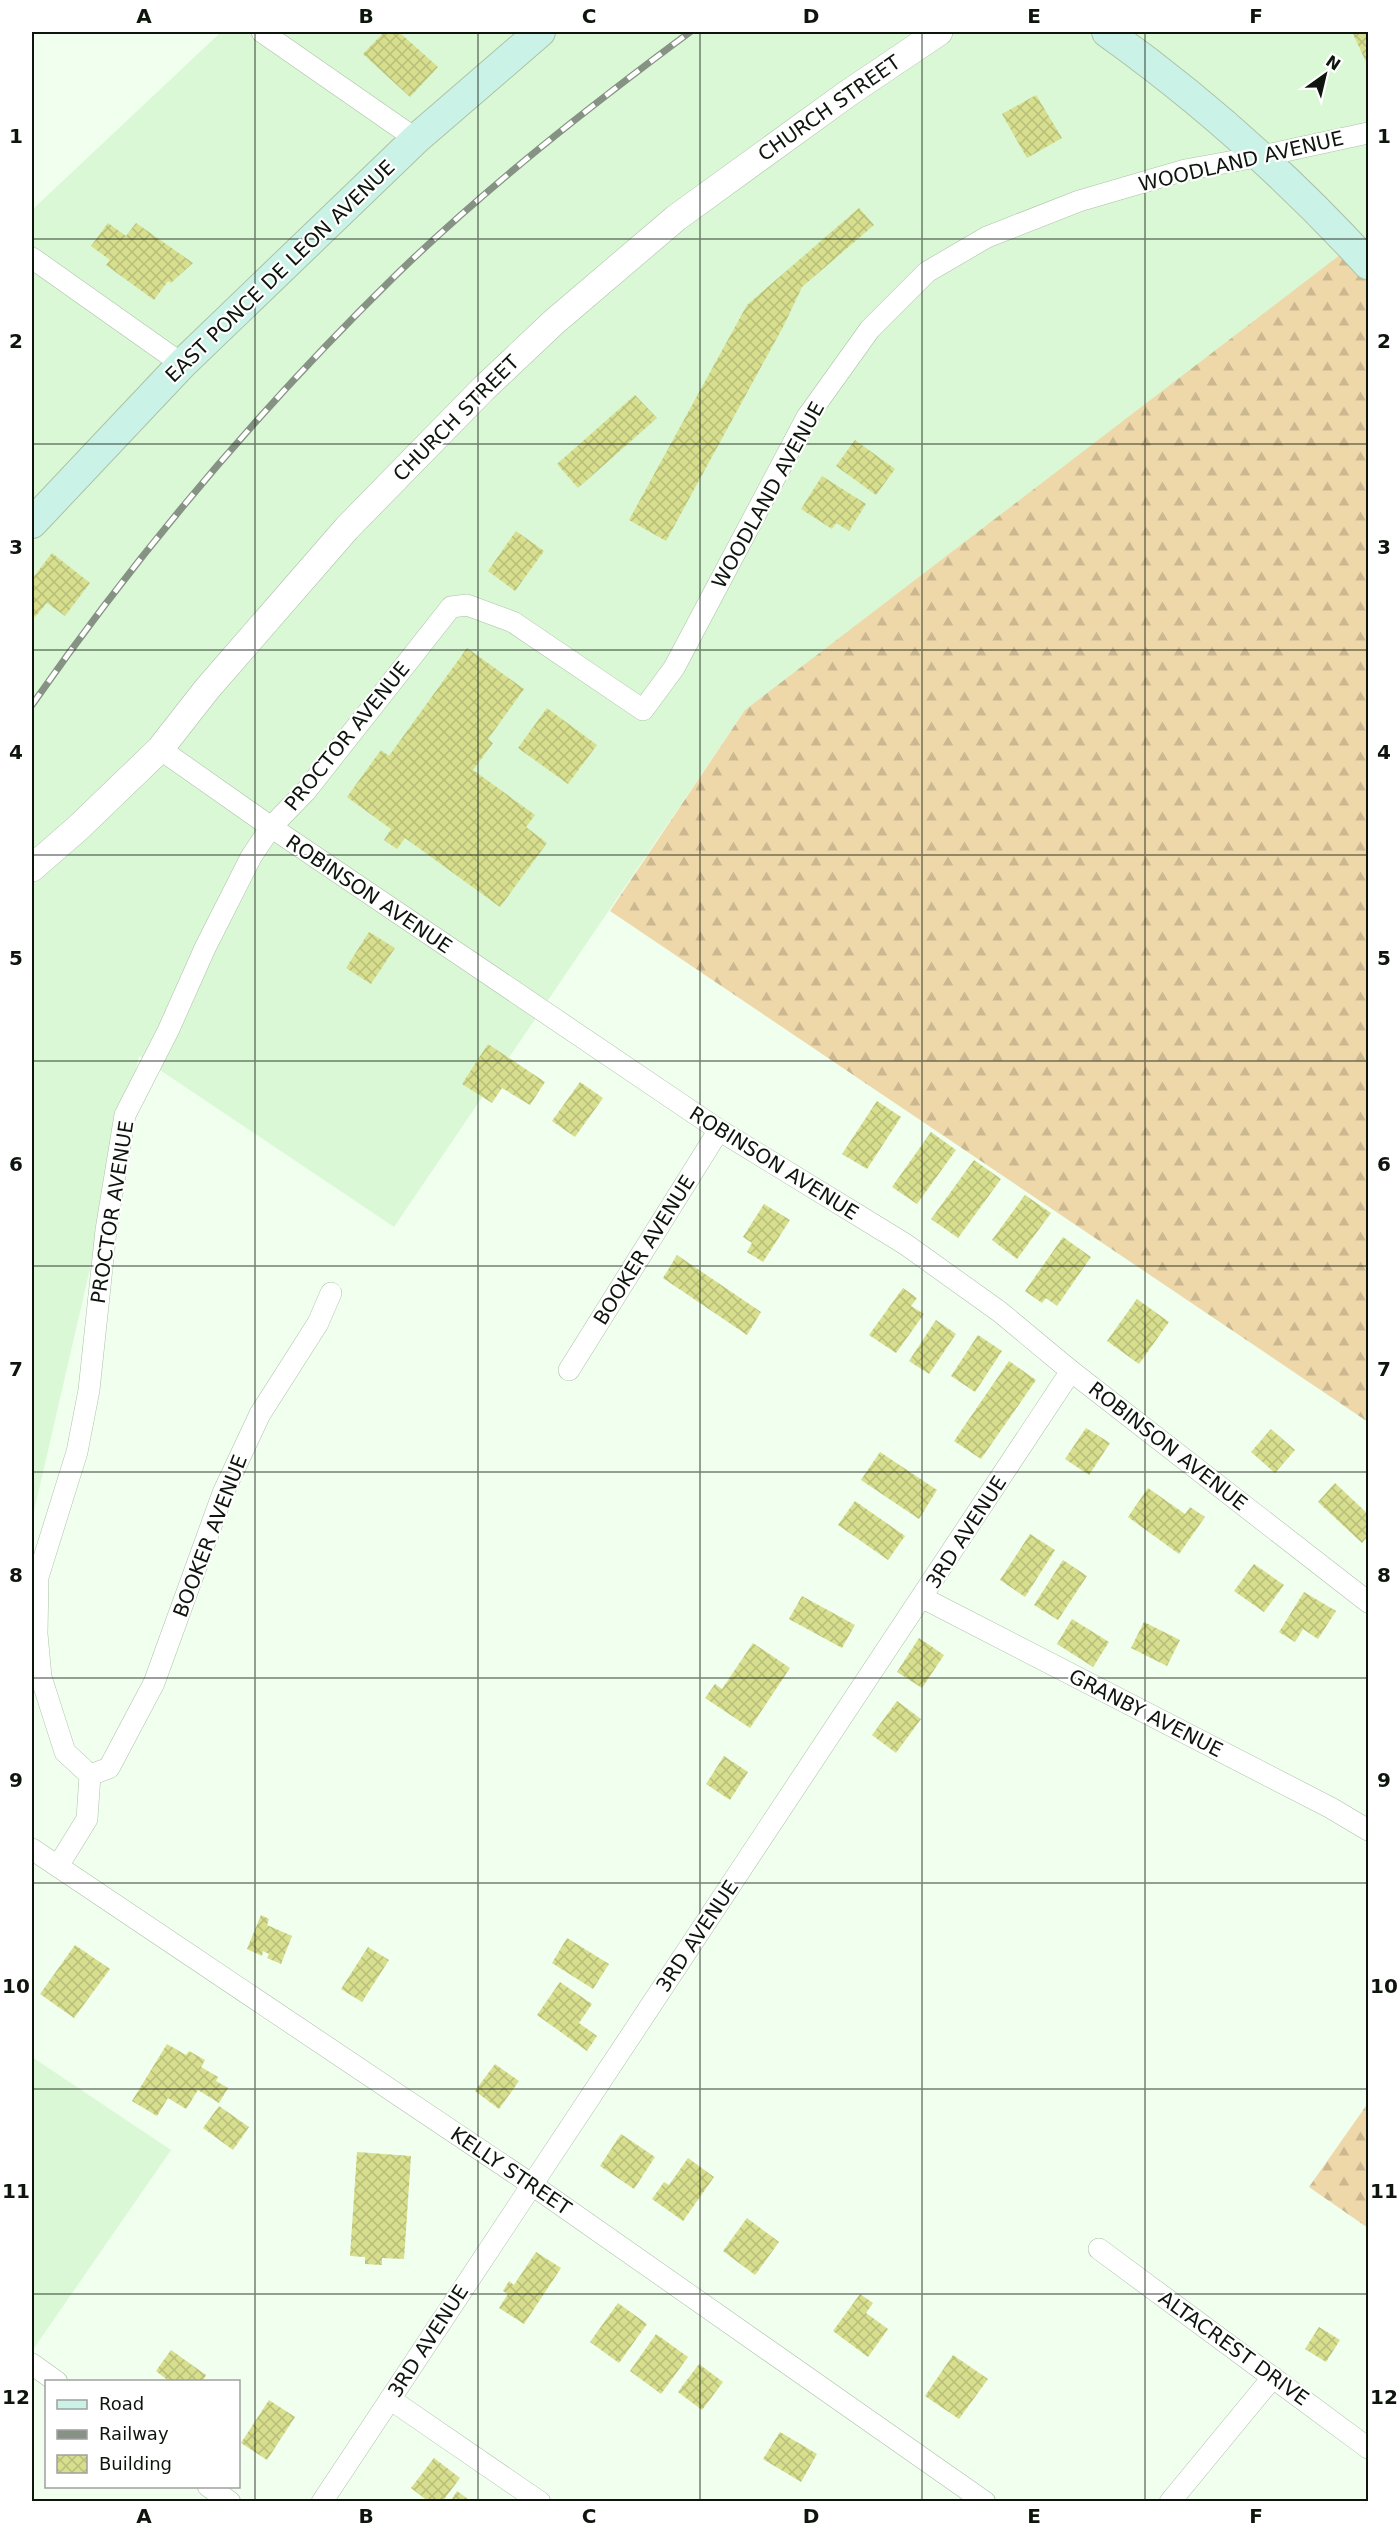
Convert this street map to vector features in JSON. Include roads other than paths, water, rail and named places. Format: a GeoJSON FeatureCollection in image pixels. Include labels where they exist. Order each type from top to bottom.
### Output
{"type":"FeatureCollection","features":[{"type":"Feature","properties":{"kind":"main road","name":"EAST PONCE DE LEON AVENUE"},"geometry":{"type":"LineString","coordinates":[[32,523],[182,364],[416,139],[540,32]]}},
{"type":"Feature","properties":{"kind":"main road"},"geometry":{"type":"LineString","coordinates":[[1107,32],[1186,91],[1262,156],[1318,209],[1368,264]]}},
{"type":"Feature","properties":{"kind":"street"},"geometry":{"type":"LineString","coordinates":[[262,32],[416,139]]}},
{"type":"Feature","properties":{"kind":"street","name":"CHURCH STREET"},"geometry":{"type":"LineString","coordinates":[[32,868],[78,828],[160,749],[207,689],[347,528],[483,389],[554,322],[676,218],[847,94],[939,32]]}},
{"type":"Feature","properties":{"kind":"street","name":"WOODLAND AVENUE"},"geometry":{"type":"LineString","coordinates":[[467,605],[513,622],[643,710],[674,668],[807,417],[870,329],[927,272],[987,237],[1079,201],[1185,170],[1368,133]]}},
{"type":"Feature","properties":{"kind":"street"},"geometry":{"type":"LineString","coordinates":[[32,258],[182,364]]}},
{"type":"Feature","properties":{"kind":"street","name":"PROCTOR AVENUE"},"geometry":{"type":"LineString","coordinates":[[90,1775],[65,1752],[41,1677],[37,1634],[38,1576],[76,1452],[89,1390],[106,1230],[125,1115],[251,857],[271,827],[306,791],[451,607],[467,605]]}},
{"type":"Feature","properties":{"kind":"street","name":"ROBINSON AVENUE"},"geometry":{"type":"LineString","coordinates":[[160,749],[271,827],[719,1130],[905,1244],[1000,1312],[1071,1371],[1368,1602]]}},
{"type":"Feature","properties":{"kind":"street","name":"BOOKER AVENUE"},"geometry":{"type":"LineString","coordinates":[[569,1370],[719,1130]]}},
{"type":"Feature","properties":{"kind":"street","name":"BOOKER AVENUE"},"geometry":{"type":"LineString","coordinates":[[90,1775],[109,1768],[154,1683],[223,1493],[260,1414],[318,1323],[331,1293]]}},
{"type":"Feature","properties":{"kind":"street","name":"3RD AVENUE"},"geometry":{"type":"LineString","coordinates":[[322,2502],[531,2184],[923,1598],[1071,1371]]}},
{"type":"Feature","properties":{"kind":"street","name":"GRANBY AVENUE"},"geometry":{"type":"LineString","coordinates":[[923,1598],[1331,1808],[1368,1830]]}},
{"type":"Feature","properties":{"kind":"street"},"geometry":{"type":"LineString","coordinates":[[58,1866],[87,1819],[90,1775]]}},
{"type":"Feature","properties":{"kind":"street","name":"KELLY STREET"},"geometry":{"type":"LineString","coordinates":[[32,1849],[531,2184],[985,2502]]}},
{"type":"Feature","properties":{"kind":"street","name":"ALTACREST DRIVE"},"geometry":{"type":"LineString","coordinates":[[1099,2249],[1368,2448]]}},
{"type":"Feature","properties":{"kind":"street"},"geometry":{"type":"LineString","coordinates":[[32,2364],[54,2380]]}},
{"type":"Feature","properties":{"kind":"street"},"geometry":{"type":"LineString","coordinates":[[1170,2502],[1273,2377]]}},
{"type":"Feature","properties":{"kind":"street"},"geometry":{"type":"LineString","coordinates":[[390,2399],[540,2502]]}},
{"type":"Feature","properties":{"kind":"street"},"geometry":{"type":"LineString","coordinates":[[209,2488],[230,2502]]}},
{"type":"Feature","properties":{"kind":"railway"},"geometry":{"type":"LineString","coordinates":[[32,705],[73,647],[159,535],[298,375],[347,324],[432,241],[503,179],[577,118],[690,32]]}}]}
